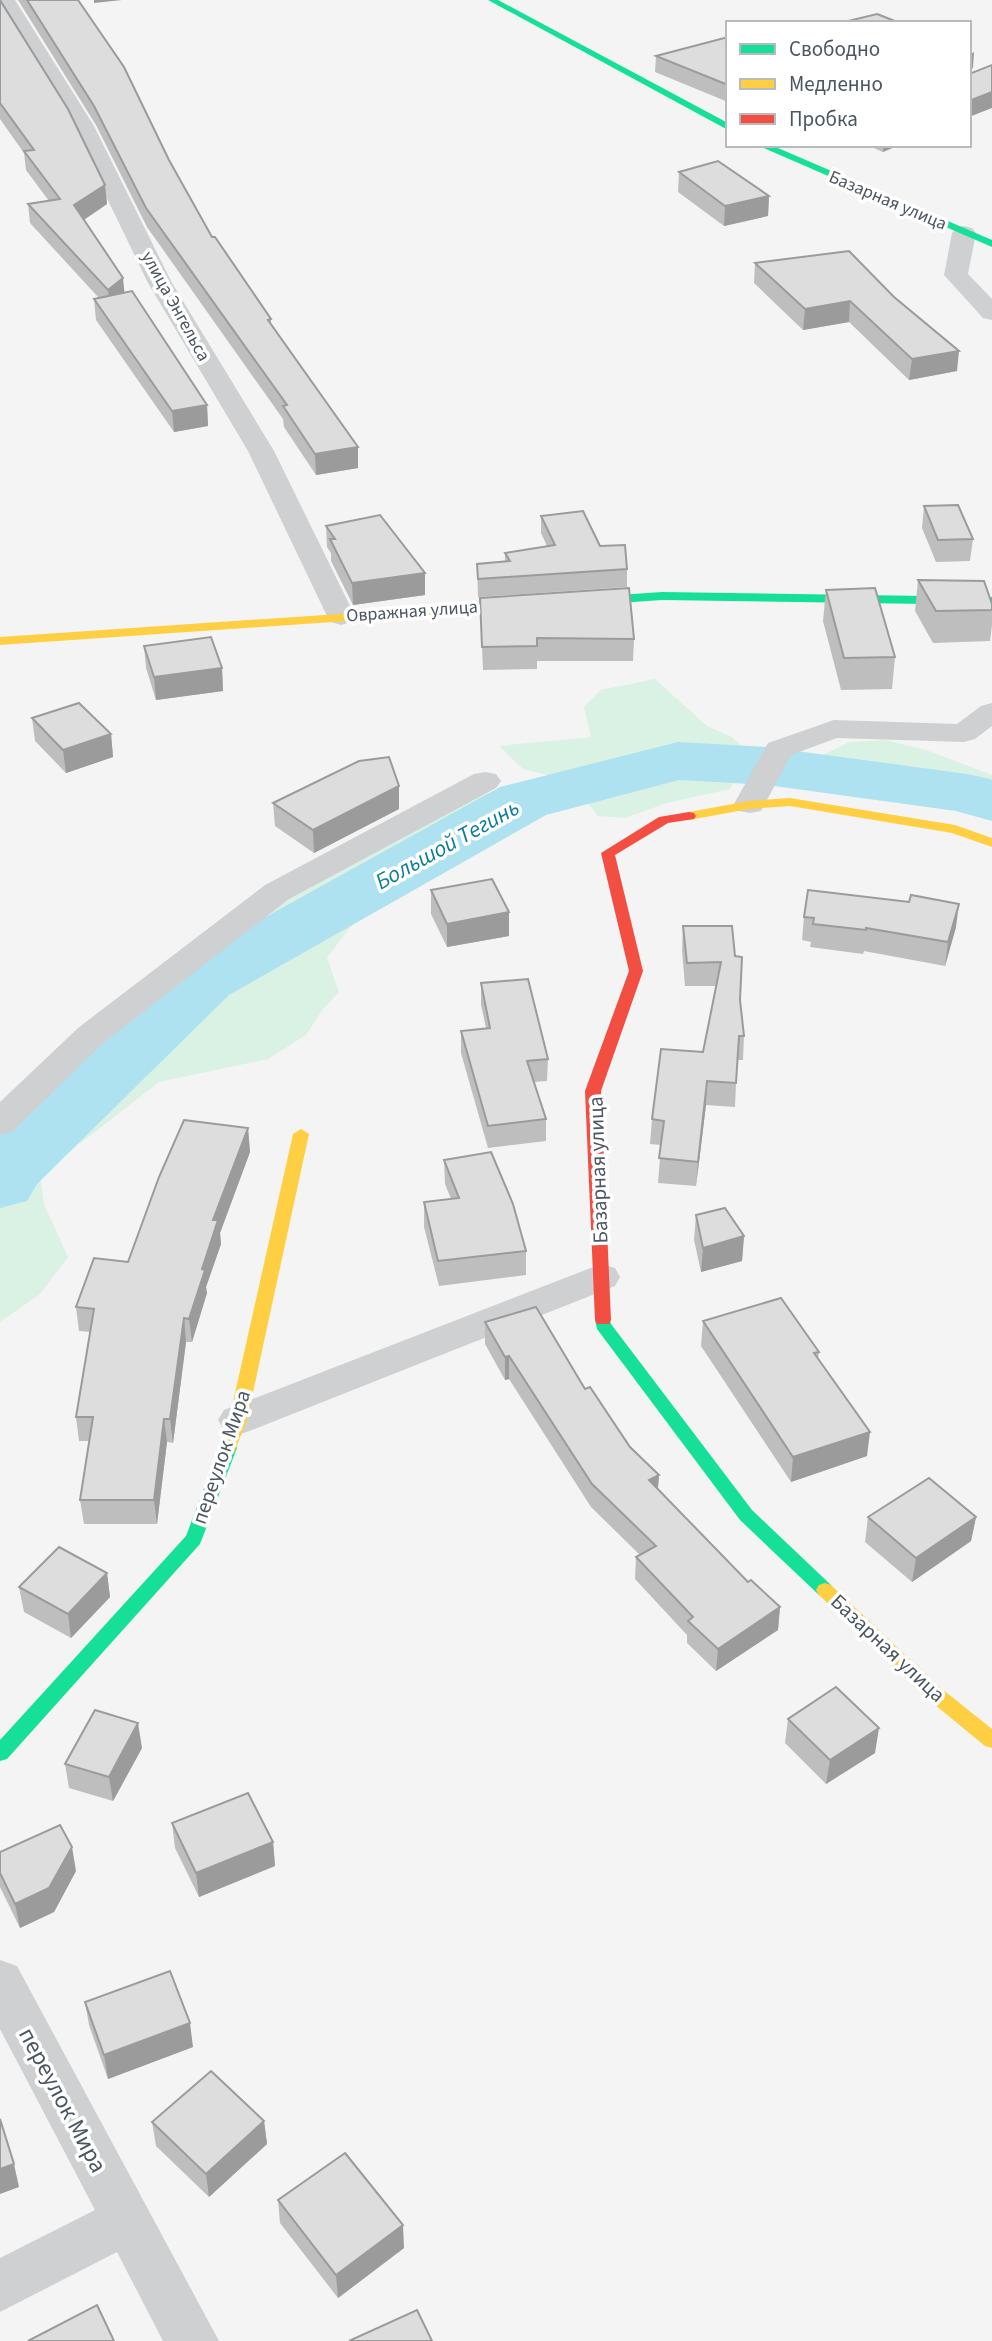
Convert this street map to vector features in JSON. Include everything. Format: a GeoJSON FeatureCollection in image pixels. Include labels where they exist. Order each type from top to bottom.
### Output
{"type":"FeatureCollection","features":[{"type":"Feature","properties":{"kind":"street","name":"улица Энгельса"},"geometry":{"type":"LineString","coordinates":[[5,0],[83,126],[160,283],[261,451],[341,616]]}},
{"type":"Feature","properties":{"kind":"street"},"geometry":{"type":"LineString","coordinates":[[492,0],[726,126]]}},
{"type":"Feature","properties":{"kind":"street","name":"Базарная улица"},"geometry":{"type":"LineString","coordinates":[[766,147],[964,233],[956,275],[992,313]]}},
{"type":"Feature","properties":{"kind":"street"},"geometry":{"type":"LineString","coordinates":[[783,156],[804,147]]}},
{"type":"Feature","properties":{"kind":"street"},"geometry":{"type":"LineString","coordinates":[[964,233],[992,244]]}},
{"type":"Feature","properties":{"kind":"street","name":"Овражная улица"},"geometry":{"type":"LineString","coordinates":[[0,641],[662,596],[992,601]]}},
{"type":"Feature","properties":{"kind":"street"},"geometry":{"type":"LineString","coordinates":[[750,805],[779,748],[834,729],[964,733],[992,712]]}},
{"type":"Feature","properties":{"kind":"street"},"geometry":{"type":"LineString","coordinates":[[0,1123],[90,1036],[277,892],[485,781]]}},
{"type":"Feature","properties":{"kind":"street","name":"Базарная улица"},"geometry":{"type":"LineString","coordinates":[[992,843],[955,829],[790,802],[750,805],[664,820],[608,853],[636,971],[593,1091],[603,1325],[746,1516],[930,1690],[992,1740]]}},
{"type":"Feature","properties":{"kind":"street","name":"переулок Мира"},"geometry":{"type":"LineString","coordinates":[[0,1754],[194,1539],[238,1420],[301,1134]]}},
{"type":"Feature","properties":{"kind":"street"},"geometry":{"type":"LineString","coordinates":[[238,1420],[601,1278]]}},
{"type":"Feature","properties":{"kind":"street","name":"переулок Мира"},"geometry":{"type":"LineString","coordinates":[[0,1981],[192,2341]]}},
{"type":"Feature","properties":{"kind":"street"},"geometry":{"type":"LineString","coordinates":[[0,2286],[127,2220]]}},
{"type":"Feature","properties":{"kind":"green space"},"geometry":{"type":"Polygon","coordinates":[[[655,679],[707,726],[732,737],[749,753],[730,789],[667,803],[625,818],[598,816],[587,802],[604,789],[523,769],[499,746],[591,737],[584,707],[601,690],[655,679]]]}},
{"type":"Feature","properties":{"kind":"green space"},"geometry":{"type":"Polygon","coordinates":[[[885,740],[926,750],[992,775],[992,818],[940,801],[868,791],[811,761],[849,742],[885,740]]]}},
{"type":"Feature","properties":{"kind":"green space"},"geometry":{"type":"Polygon","coordinates":[[[487,793],[504,804],[466,825],[477,851],[353,923],[327,958],[339,992],[323,1009],[306,1035],[268,1059],[159,1082],[82,1142],[51,1157],[39,1115],[51,1092],[134,1016],[295,890],[487,793]]]}},
{"type":"Feature","properties":{"kind":"green space"},"geometry":{"type":"Polygon","coordinates":[[[40,1175],[44,1204],[68,1257],[40,1294],[0,1322],[0,1176],[40,1175]]]}},
{"type":"Feature","properties":{"kind":"building"},"geometry":{"type":"Polygon","coordinates":[[[0,0],[68,109],[105,185],[74,205],[123,278],[108,290],[28,204],[60,199],[24,151],[34,150],[0,103],[0,0]]]}},
{"type":"Feature","properties":{"kind":"building"},"geometry":{"type":"Polygon","coordinates":[[[27,0],[78,0],[124,67],[169,160],[212,237],[215,237],[271,319],[268,320],[358,447],[315,454],[283,406],[287,405],[146,208],[94,106],[27,0]]]}},
{"type":"Feature","properties":{"kind":"building"},"geometry":{"type":"Polygon","coordinates":[[[877,14],[895,21],[848,21],[877,14]]]}},
{"type":"Feature","properties":{"kind":"building"},"geometry":{"type":"Polygon","coordinates":[[[726,38],[726,84],[656,56],[726,38]]]}},
{"type":"Feature","properties":{"kind":"building"},"geometry":{"type":"Polygon","coordinates":[[[992,65],[992,92],[971,100],[972,73],[992,65]]]}},
{"type":"Feature","properties":{"kind":"building"},"geometry":{"type":"Polygon","coordinates":[[[718,161],[769,196],[725,206],[679,172],[718,161]]]}},
{"type":"Feature","properties":{"kind":"building"},"geometry":{"type":"Polygon","coordinates":[[[849,251],[894,297],[959,351],[912,359],[850,301],[805,309],[755,263],[849,251]]]}},
{"type":"Feature","properties":{"kind":"building"},"geometry":{"type":"Polygon","coordinates":[[[132,291],[207,405],[172,411],[94,299],[132,291]]]}},
{"type":"Feature","properties":{"kind":"building"},"geometry":{"type":"Polygon","coordinates":[[[958,505],[973,539],[938,540],[924,506],[958,505]]]}},
{"type":"Feature","properties":{"kind":"building"},"geometry":{"type":"Polygon","coordinates":[[[583,511],[600,546],[625,545],[627,569],[478,579],[477,564],[510,561],[505,553],[555,545],[541,516],[583,511]]]}},
{"type":"Feature","properties":{"kind":"building"},"geometry":{"type":"Polygon","coordinates":[[[380,515],[425,573],[352,583],[330,539],[335,539],[326,526],[380,515]]]}},
{"type":"Feature","properties":{"kind":"building"},"geometry":{"type":"Polygon","coordinates":[[[918,580],[984,581],[992,610],[936,611],[918,580]]]}},
{"type":"Feature","properties":{"kind":"building"},"geometry":{"type":"Polygon","coordinates":[[[629,588],[634,639],[537,638],[537,646],[482,647],[480,598],[629,588]]]}},
{"type":"Feature","properties":{"kind":"building"},"geometry":{"type":"Polygon","coordinates":[[[875,588],[895,657],[844,658],[826,590],[875,588]]]}},
{"type":"Feature","properties":{"kind":"building"},"geometry":{"type":"Polygon","coordinates":[[[211,637],[222,668],[154,677],[144,646],[211,637]]]}},
{"type":"Feature","properties":{"kind":"building"},"geometry":{"type":"Polygon","coordinates":[[[79,703],[111,734],[63,750],[32,718],[79,703]]]}},
{"type":"Feature","properties":{"kind":"building"},"geometry":{"type":"Polygon","coordinates":[[[389,757],[399,786],[313,830],[273,803],[359,761],[389,757]]]}},
{"type":"Feature","properties":{"kind":"building"},"geometry":{"type":"Polygon","coordinates":[[[492,879],[509,912],[447,924],[431,890],[492,879]]]}},
{"type":"Feature","properties":{"kind":"building"},"geometry":{"type":"Polygon","coordinates":[[[808,890],[909,902],[911,895],[959,904],[948,942],[866,928],[813,924],[814,918],[804,917],[808,890]]]}},
{"type":"Feature","properties":{"kind":"building"},"geometry":{"type":"Polygon","coordinates":[[[683,926],[732,926],[735,956],[742,957],[740,1000],[744,1036],[739,1036],[736,1083],[707,1081],[698,1162],[659,1158],[664,1121],[652,1119],[661,1049],[703,1052],[721,962],[687,963],[683,926]]]}},
{"type":"Feature","properties":{"kind":"building"},"geometry":{"type":"Polygon","coordinates":[[[528,979],[548,1059],[527,1061],[546,1119],[488,1126],[461,1031],[490,1028],[481,983],[528,979]]]}},
{"type":"Feature","properties":{"kind":"building"},"geometry":{"type":"Polygon","coordinates":[[[184,1120],[248,1128],[213,1220],[218,1220],[189,1319],[184,1318],[170,1419],[164,1419],[154,1500],[80,1500],[93,1417],[76,1417],[94,1309],[76,1307],[94,1258],[128,1262],[159,1177],[184,1120]]]}},
{"type":"Feature","properties":{"kind":"building"},"geometry":{"type":"Polygon","coordinates":[[[491,1152],[513,1204],[526,1251],[438,1261],[424,1202],[459,1198],[444,1160],[491,1152]]]}},
{"type":"Feature","properties":{"kind":"building"},"geometry":{"type":"Polygon","coordinates":[[[725,1208],[744,1236],[703,1248],[696,1215],[725,1208]]]}},
{"type":"Feature","properties":{"kind":"building"},"geometry":{"type":"Polygon","coordinates":[[[781,1298],[819,1352],[814,1353],[870,1432],[793,1457],[703,1321],[781,1298]]]}},
{"type":"Feature","properties":{"kind":"building"},"geometry":{"type":"Polygon","coordinates":[[[536,1307],[585,1389],[590,1387],[630,1447],[659,1475],[649,1480],[748,1582],[751,1580],[780,1607],[718,1649],[688,1621],[693,1617],[636,1557],[656,1546],[592,1484],[509,1356],[505,1357],[485,1322],[536,1307]]]}},
{"type":"Feature","properties":{"kind":"building"},"geometry":{"type":"Polygon","coordinates":[[[929,1478],[976,1517],[916,1558],[868,1517],[929,1478]]]}},
{"type":"Feature","properties":{"kind":"building"},"geometry":{"type":"Polygon","coordinates":[[[59,1547],[107,1573],[68,1614],[19,1587],[59,1547]]]}},
{"type":"Feature","properties":{"kind":"building"},"geometry":{"type":"Polygon","coordinates":[[[836,1687],[879,1728],[830,1760],[788,1719],[836,1687]]]}},
{"type":"Feature","properties":{"kind":"building"},"geometry":{"type":"Polygon","coordinates":[[[95,1710],[138,1723],[109,1777],[65,1764],[95,1710]]]}},
{"type":"Feature","properties":{"kind":"building"},"geometry":{"type":"Polygon","coordinates":[[[248,1793],[273,1842],[196,1873],[172,1823],[248,1793]]]}},
{"type":"Feature","properties":{"kind":"building"},"geometry":{"type":"Polygon","coordinates":[[[60,1825],[72,1847],[49,1888],[15,1904],[0,1873],[0,1852],[60,1825]]]}},
{"type":"Feature","properties":{"kind":"building"},"geometry":{"type":"Polygon","coordinates":[[[170,1971],[190,2023],[104,2055],[85,2002],[170,1971]]]}},
{"type":"Feature","properties":{"kind":"building"},"geometry":{"type":"Polygon","coordinates":[[[211,2071],[264,2121],[206,2174],[152,2122],[211,2071]]]}},
{"type":"Feature","properties":{"kind":"building"},"geometry":{"type":"Polygon","coordinates":[[[0,2119],[14,2164],[0,2169],[0,2119]]]}},
{"type":"Feature","properties":{"kind":"building"},"geometry":{"type":"Polygon","coordinates":[[[345,2153],[403,2225],[336,2275],[278,2200],[345,2153]]]}},
{"type":"Feature","properties":{"kind":"building"},"geometry":{"type":"Polygon","coordinates":[[[97,2305],[114,2341],[28,2341],[97,2305]]]}},
{"type":"Feature","properties":{"kind":"building"},"geometry":{"type":"Polygon","coordinates":[[[417,2310],[432,2341],[349,2341],[417,2310]]]}},
{"type":"Feature","properties":{"kind":"waterway","name":"Большой Тегинь"},"geometry":{"type":"LineString","coordinates":[[0,1183],[10,1167],[204,980],[523,801],[678,761],[767,766],[967,793],[992,802]]}},
{"type":"Feature","properties":{"kind":"traffic: fast"},"geometry":{"type":"LineString","coordinates":[[492,0],[726,126]]}},
{"type":"Feature","properties":{"kind":"traffic: fast"},"geometry":{"type":"LineString","coordinates":[[767,147],[992,244]]}},
{"type":"Feature","properties":{"kind":"traffic: fast"},"geometry":{"type":"LineString","coordinates":[[604,600],[662,596],[992,601]]}},
{"type":"Feature","properties":{"kind":"traffic: fast"},"geometry":{"type":"LineString","coordinates":[[603,1320],[603,1325],[746,1515],[825,1590]]}},
{"type":"Feature","properties":{"kind":"traffic: fast"},"geometry":{"type":"LineString","coordinates":[[0,1753],[194,1539],[228,1448]]}},
{"type":"Feature","properties":{"kind":"traffic: slow"},"geometry":{"type":"LineString","coordinates":[[0,641],[604,600]]}},
{"type":"Feature","properties":{"kind":"traffic: slow"},"geometry":{"type":"LineString","coordinates":[[689,816],[749,805],[790,802],[955,829],[992,843]]}},
{"type":"Feature","properties":{"kind":"traffic: slow"},"geometry":{"type":"LineString","coordinates":[[228,1448],[238,1420],[301,1134]]}},
{"type":"Feature","properties":{"kind":"traffic: slow"},"geometry":{"type":"LineString","coordinates":[[825,1590],[930,1690],[992,1740]]}},
{"type":"Feature","properties":{"kind":"traffic: jam"},"geometry":{"type":"LineString","coordinates":[[603,1320],[593,1091],[636,971],[608,853],[664,820],[689,816]]}}]}
